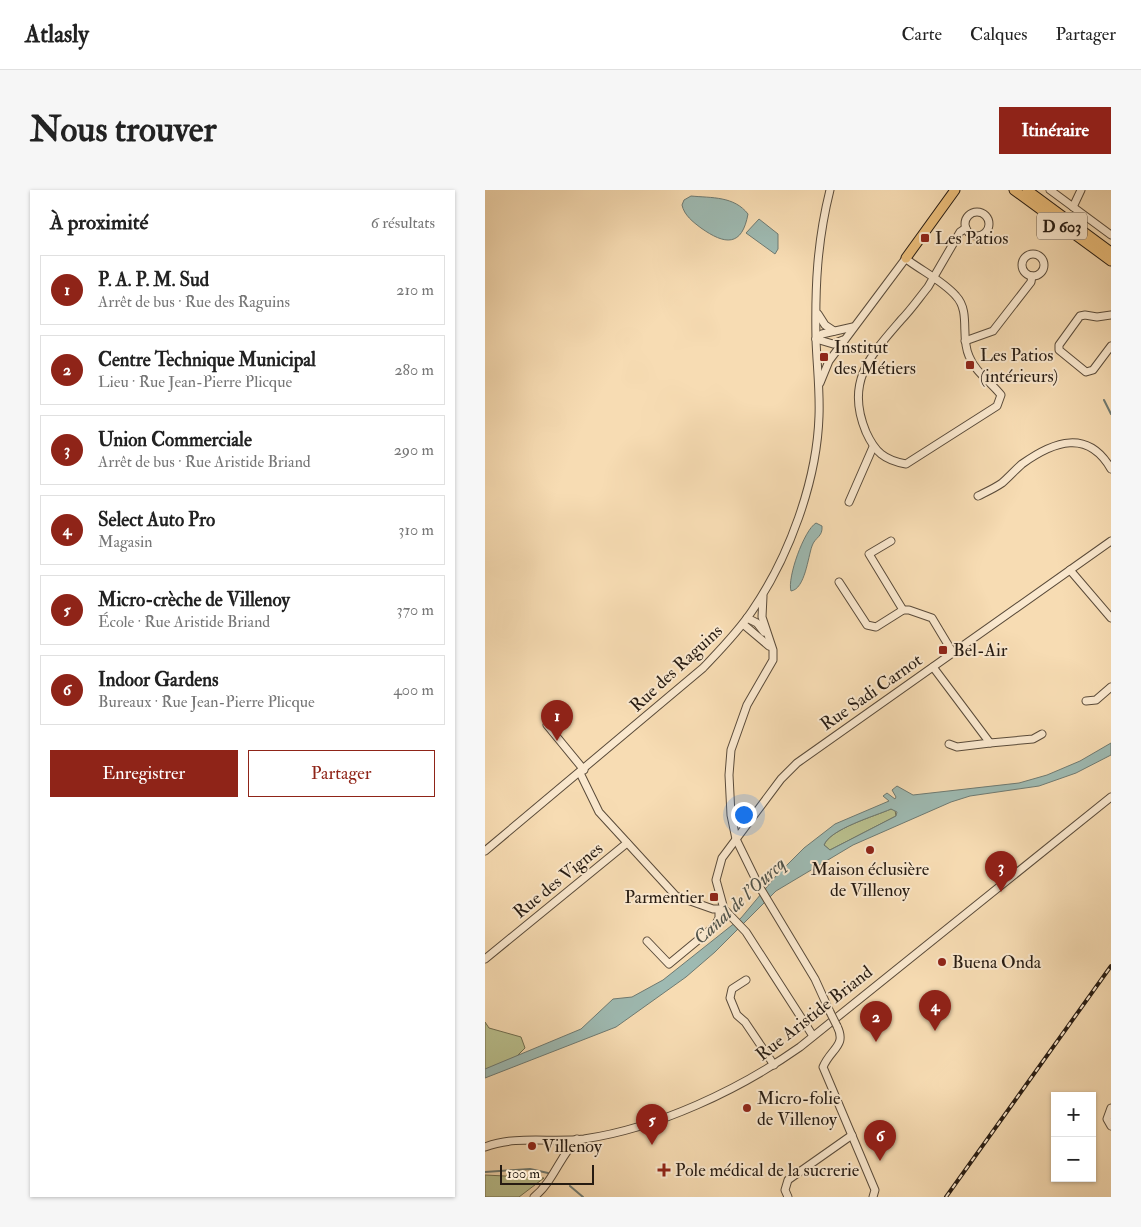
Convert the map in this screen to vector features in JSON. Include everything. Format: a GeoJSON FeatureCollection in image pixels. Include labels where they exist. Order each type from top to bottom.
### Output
{"type":"FeatureCollection","features":[{"type":"Feature","properties":{"kind":"main road"},"geometry":{"type":"LineString","coordinates":[[906,258],[955,190]]}},
{"type":"Feature","properties":{"kind":"main road","name":"D 603"},"geometry":{"type":"LineString","coordinates":[[1015,190],[1111,261]]}},
{"type":"Feature","properties":{"kind":"main road","name":"D 603"},"geometry":{"type":"LineString","coordinates":[[1027,190],[1111,252]]}},
{"type":"Feature","properties":{"kind":"street","name":"Rue des Raguins"},"geometry":{"type":"LineString","coordinates":[[485,852],[677,692],[727,643],[745,621],[764,591],[790,543],[815,454],[819,416],[816,339],[817,250],[830,190]]}},
{"type":"Feature","properties":{"kind":"street"},"geometry":{"type":"LineString","coordinates":[[1049,190],[1111,235]]}},
{"type":"Feature","properties":{"kind":"street"},"geometry":{"type":"LineString","coordinates":[[1073,207],[1081,190]]}},
{"type":"Feature","properties":{"kind":"street"},"geometry":{"type":"LineString","coordinates":[[819,386],[829,361],[843,340],[906,258],[932,278],[956,296],[962,307],[965,341],[969,356],[980,373],[1001,395],[997,406],[905,464],[891,461],[873,447],[864,426],[859,406],[858,385],[863,369],[870,357],[928,287],[932,278],[960,232],[966,228]]}},
{"type":"Feature","properties":{"kind":"street"},"geometry":{"type":"LineString","coordinates":[[965,341],[993,331],[1031,282],[1032,276]]}},
{"type":"Feature","properties":{"kind":"street"},"geometry":{"type":"LineString","coordinates":[[817,310],[821,321],[834,331]]}},
{"type":"Feature","properties":{"kind":"street"},"geometry":{"type":"LineString","coordinates":[[1111,315],[1097,318],[1085,315],[1080,316],[1059,345],[1059,350],[1086,372],[1093,370],[1111,346]]}},
{"type":"Feature","properties":{"kind":"street"},"geometry":{"type":"LineString","coordinates":[[816,339],[822,334],[853,328]]}},
{"type":"Feature","properties":{"kind":"street"},"geometry":{"type":"LineString","coordinates":[[816,339],[833,344],[843,340]]}},
{"type":"Feature","properties":{"kind":"street"},"geometry":{"type":"LineString","coordinates":[[978,496],[1003,482],[1036,455],[1060,444],[1082,443],[1093,448],[1100,453],[1111,469]]}},
{"type":"Feature","properties":{"kind":"street"},"geometry":{"type":"LineString","coordinates":[[849,502],[873,447]]}},
{"type":"Feature","properties":{"kind":"street"},"geometry":{"type":"LineString","coordinates":[[844,488],[853,492]]}},
{"type":"Feature","properties":{"kind":"street","name":"Rue Sadi Carnot"},"geometry":{"type":"LineString","coordinates":[[724,912],[716,880],[722,858],[781,779],[797,763],[1111,541]]}},
{"type":"Feature","properties":{"kind":"street"},"geometry":{"type":"LineString","coordinates":[[891,542],[869,554],[903,610]]}},
{"type":"Feature","properties":{"kind":"street"},"geometry":{"type":"LineString","coordinates":[[1070,570],[1111,618]]}},
{"type":"Feature","properties":{"kind":"street"},"geometry":{"type":"LineString","coordinates":[[839,582],[867,625],[876,627],[903,610],[909,610],[932,618],[953,653]]}},
{"type":"Feature","properties":{"kind":"street"},"geometry":{"type":"LineString","coordinates":[[764,591],[762,612],[773,650],[769,668],[747,705],[731,750],[729,796],[736,839],[759,886],[815,979],[842,1036],[841,1041],[828,1056],[823,1067],[875,1190],[873,1197]]}},
{"type":"Feature","properties":{"kind":"street"},"geometry":{"type":"LineString","coordinates":[[745,621],[757,622],[770,640]]}},
{"type":"Feature","properties":{"kind":"street"},"geometry":{"type":"LineString","coordinates":[[745,621],[773,650]]}},
{"type":"Feature","properties":{"kind":"street"},"geometry":{"type":"LineString","coordinates":[[933,667],[990,743]]}},
{"type":"Feature","properties":{"kind":"street"},"geometry":{"type":"LineString","coordinates":[[1086,702],[1096,700],[1111,687]]}},
{"type":"Feature","properties":{"kind":"street"},"geometry":{"type":"LineString","coordinates":[[547,725],[582,771],[599,812],[676,896],[681,900],[724,912],[746,932],[813,1036]]}},
{"type":"Feature","properties":{"kind":"street"},"geometry":{"type":"LineString","coordinates":[[949,744],[957,746],[1033,739],[1042,734]]}},
{"type":"Feature","properties":{"kind":"street","name":"Rue Aristide Briand"},"geometry":{"type":"LineString","coordinates":[[485,1146],[507,1142],[577,1140],[604,1136],[656,1122],[752,1079],[813,1036],[1111,796]]}},
{"type":"Feature","properties":{"kind":"street","name":"Rue des Vignes"},"geometry":{"type":"LineString","coordinates":[[485,959],[627,843]]}},
{"type":"Feature","properties":{"kind":"street"},"geometry":{"type":"LineString","coordinates":[[647,942],[669,964],[715,926],[724,912]]}},
{"type":"Feature","properties":{"kind":"street"},"geometry":{"type":"LineString","coordinates":[[745,980],[731,989],[730,998],[737,1015],[745,1022],[774,1065]]}},
{"type":"Feature","properties":{"kind":"street"},"geometry":{"type":"LineString","coordinates":[[1111,1108],[1107,1119],[1111,1126]]}},
{"type":"Feature","properties":{"kind":"street"},"geometry":{"type":"LineString","coordinates":[[788,1197],[785,1190],[789,1180],[852,1135]]}},
{"type":"Feature","properties":{"kind":"street"},"geometry":{"type":"LineString","coordinates":[[534,1197],[542,1190],[570,1146],[577,1140]]}},
{"type":"Feature","properties":{"kind":"green space"},"geometry":{"type":"Polygon","coordinates":[[[891,809],[895,810],[896,816],[830,850],[824,845],[828,839],[844,828],[891,809]]]}},
{"type":"Feature","properties":{"kind":"green space"},"geometry":{"type":"Polygon","coordinates":[[[485,1022],[489,1028],[521,1037],[525,1048],[510,1063],[485,1071],[485,1022]]]}},
{"type":"Feature","properties":{"kind":"green space"},"geometry":{"type":"Polygon","coordinates":[[[485,1175],[544,1178],[519,1197],[485,1197],[485,1175]]]}},
{"type":"Feature","properties":{"kind":"water"},"geometry":{"type":"Polygon","coordinates":[[[691,196],[722,199],[742,208],[748,214],[745,225],[737,237],[731,240],[718,238],[689,218],[682,205],[684,200],[691,196]]]}},
{"type":"Feature","properties":{"kind":"water"},"geometry":{"type":"Polygon","coordinates":[[[759,219],[778,234],[778,249],[775,254],[746,233],[759,219]]]}},
{"type":"Feature","properties":{"kind":"water"},"geometry":{"type":"Polygon","coordinates":[[[816,523],[822,526],[822,530],[812,546],[800,585],[791,591],[790,585],[797,555],[806,535],[816,523]]]}},
{"type":"Feature","properties":{"kind":"water"},"geometry":{"type":"Polygon","coordinates":[[[1111,743],[1111,755],[1076,773],[1039,786],[970,796],[951,802],[853,845],[776,891],[715,952],[686,977],[616,1027],[485,1078],[485,1069],[581,1029],[613,999],[632,997],[663,980],[741,918],[776,876],[804,848],[835,824],[889,801],[883,796],[887,793],[895,799],[896,797],[892,790],[897,786],[913,795],[1019,783],[1047,775],[1080,761],[1111,743]],[[891,809],[844,828],[828,839],[824,845],[830,850],[896,816],[897,812],[891,809]]]}},
{"type":"Feature","properties":{"kind":"waterway"},"geometry":{"type":"LineString","coordinates":[[1104,400],[1111,414]]}},
{"type":"Feature","properties":{"kind":"waterway"},"geometry":{"type":"LineString","coordinates":[[485,1172],[530,1169],[548,1173]]}},
{"type":"Feature","properties":{"kind":"waterway"},"geometry":{"type":"LineString","coordinates":[[570,1186],[583,1197]]}},
{"type":"Feature","properties":{"kind":"railway"},"geometry":{"type":"LineString","coordinates":[[946,1197],[1111,966]]}},
{"type":"Feature","properties":{"kind":"place","name":"Les Patios"},"geometry":{"type":"Point","coordinates":[925,238]}},
{"type":"Feature","properties":{"kind":"place","name":"Institut des Métiers"},"geometry":{"type":"Point","coordinates":[824,357]}},
{"type":"Feature","properties":{"kind":"place","name":"Les Patios (intérieurs)"},"geometry":{"type":"Point","coordinates":[970,365]}},
{"type":"Feature","properties":{"kind":"place","name":"Bel-Air"},"geometry":{"type":"Point","coordinates":[943,650]}},
{"type":"Feature","properties":{"kind":"place","name":"P. A. P. M. Sud"},"geometry":{"type":"Point","coordinates":[557,741]}},
{"type":"Feature","properties":{"kind":"place","name":"Maison éclusière de Villenoy"},"geometry":{"type":"Point","coordinates":[870,850]}},
{"type":"Feature","properties":{"kind":"place","name":"Union Commerciale"},"geometry":{"type":"Point","coordinates":[1001,892]}},
{"type":"Feature","properties":{"kind":"place","name":"Parmentier"},"geometry":{"type":"Point","coordinates":[714,897]}},
{"type":"Feature","properties":{"kind":"place","name":"Buena Onda"},"geometry":{"type":"Point","coordinates":[942,962]}},
{"type":"Feature","properties":{"kind":"place","name":"Select Auto Pro"},"geometry":{"type":"Point","coordinates":[935,1031]}},
{"type":"Feature","properties":{"kind":"place","name":"Centre Technique Municipal"},"geometry":{"type":"Point","coordinates":[876,1042]}},
{"type":"Feature","properties":{"kind":"place","name":"Micro-folie de Villenoy"},"geometry":{"type":"Point","coordinates":[747,1108]}},
{"type":"Feature","properties":{"kind":"place","name":"Micro-crèche de Villenoy"},"geometry":{"type":"Point","coordinates":[652,1145]}},
{"type":"Feature","properties":{"kind":"place","name":"Villenoy"},"geometry":{"type":"Point","coordinates":[532,1146]}},
{"type":"Feature","properties":{"kind":"place","name":"Indoor Gardens"},"geometry":{"type":"Point","coordinates":[880,1161]}},
{"type":"Feature","properties":{"kind":"place","name":"Pole médical de la sucrerie"},"geometry":{"type":"Point","coordinates":[664,1170]}},
{"type":"Feature","properties":{"kind":"water label","name":"Canal de l'Ourcq"},"geometry":{"type":"Point","coordinates":[739,900]}}]}
